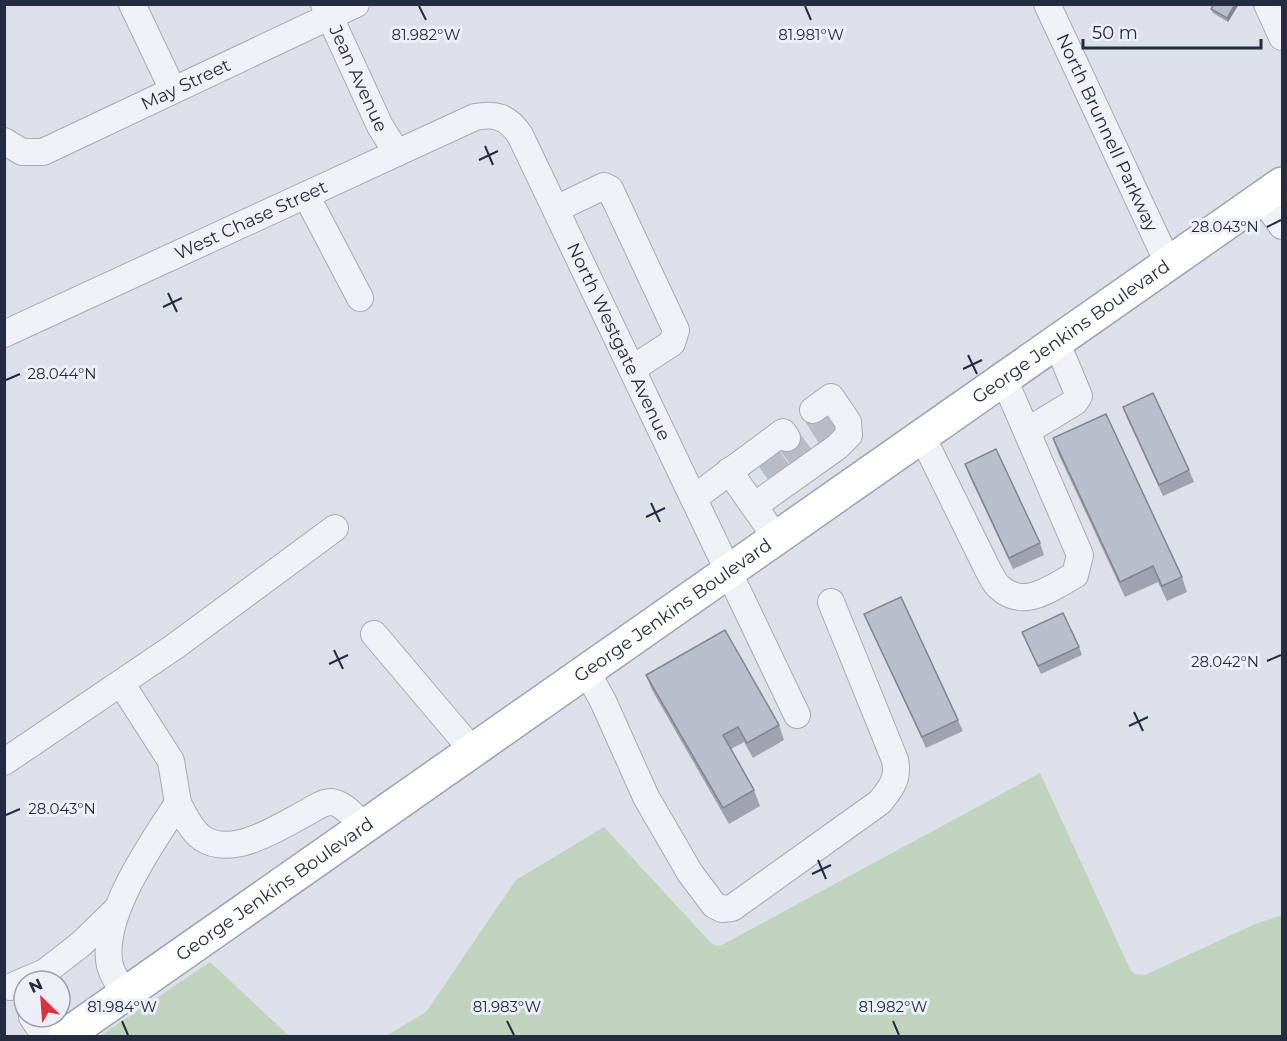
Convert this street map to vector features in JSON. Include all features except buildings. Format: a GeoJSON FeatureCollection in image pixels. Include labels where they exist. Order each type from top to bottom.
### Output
{"type":"FeatureCollection","features":[{"type":"Feature","properties":{"kind":"main road","name":"George Jenkins Boulevard"},"geometry":{"type":"LineString","coordinates":[[65,1036],[1272,191]]}},
{"type":"Feature","properties":{"kind":"street"},"geometry":{"type":"LineString","coordinates":[[132,4],[173,90]]}},
{"type":"Feature","properties":{"kind":"street","name":"May Street"},"geometry":{"type":"LineString","coordinates":[[9,144],[22,152],[43,152],[173,90],[327,11],[357,4]]}},
{"type":"Feature","properties":{"kind":"street","name":"North Brunnell Parkway"},"geometry":{"type":"LineString","coordinates":[[1047,4],[1168,263]]}},
{"type":"Feature","properties":{"kind":"street"},"geometry":{"type":"LineString","coordinates":[[1267,4],[1282,37]]}},
{"type":"Feature","properties":{"kind":"street","name":"Jean Avenue"},"geometry":{"type":"LineString","coordinates":[[327,11],[380,126],[397,153]]}},
{"type":"Feature","properties":{"kind":"street","name":"West Chase Street"},"geometry":{"type":"LineString","coordinates":[[4,334],[475,117],[489,114],[499,117]]}},
{"type":"Feature","properties":{"kind":"street","name":"North Westgate Avenue"},"geometry":{"type":"LineString","coordinates":[[499,117],[513,124],[520,135],[797,715]]}},
{"type":"Feature","properties":{"kind":"street"},"geometry":{"type":"LineString","coordinates":[[556,209],[604,186],[610,189],[676,330],[672,343],[632,369]]}},
{"type":"Feature","properties":{"kind":"street"},"geometry":{"type":"LineString","coordinates":[[1272,191],[1282,226]]}},
{"type":"Feature","properties":{"kind":"street"},"geometry":{"type":"LineString","coordinates":[[306,195],[360,298]]}},
{"type":"Feature","properties":{"kind":"street"},"geometry":{"type":"LineString","coordinates":[[1027,431],[1075,402],[1079,396],[1056,341]]}},
{"type":"Feature","properties":{"kind":"street"},"geometry":{"type":"LineString","coordinates":[[922,436],[998,586],[1015,596],[1034,597],[1075,575],[1080,555],[1004,379]]}},
{"type":"Feature","properties":{"kind":"street"},"geometry":{"type":"LineString","coordinates":[[754,506],[783,479],[849,435],[848,422],[831,397],[811,414]]}},
{"type":"Feature","properties":{"kind":"street"},"geometry":{"type":"LineString","coordinates":[[694,498],[729,471],[763,450],[783,432],[787,438]]}},
{"type":"Feature","properties":{"kind":"street"},"geometry":{"type":"LineString","coordinates":[[834,443],[859,481]]}},
{"type":"Feature","properties":{"kind":"street"},"geometry":{"type":"LineString","coordinates":[[729,471],[777,539]]}},
{"type":"Feature","properties":{"kind":"street"},"geometry":{"type":"LineString","coordinates":[[4,762],[174,647],[335,528]]}},
{"type":"Feature","properties":{"kind":"street"},"geometry":{"type":"LineString","coordinates":[[587,672],[603,701],[646,797],[690,873],[714,905],[722,909],[732,908],[879,802],[894,785],[898,772],[895,760],[831,602]]}},
{"type":"Feature","properties":{"kind":"street"},"geometry":{"type":"LineString","coordinates":[[374,634],[473,751]]}},
{"type":"Feature","properties":{"kind":"street"},"geometry":{"type":"LineString","coordinates":[[121,683],[171,760],[178,803],[190,825],[202,838],[217,844],[236,844],[261,837],[314,808],[330,802],[340,805],[365,827]]}},
{"type":"Feature","properties":{"kind":"street"},"geometry":{"type":"LineString","coordinates":[[124,996],[110,967],[109,940],[119,906],[140,862],[178,803]]}},
{"type":"Feature","properties":{"kind":"street"},"geometry":{"type":"LineString","coordinates":[[49,969],[81,944],[119,906]]}},
{"type":"Feature","properties":{"kind":"green space"},"geometry":{"type":"Polygon","coordinates":[[[1040,773],[1130,969],[1135,974],[1145,975],[1255,924],[1282,915],[1282,1036],[386,1036],[426,1012],[516,880],[604,827],[716,946],[722,945],[1040,773]]]}},
{"type":"Feature","properties":{"kind":"green space"},"geometry":{"type":"Polygon","coordinates":[[[210,962],[289,1036],[100,1036],[210,962]]]}},
{"type":"Feature","properties":{"kind":"tunnel"},"geometry":{"type":"LineString","coordinates":[[817,416],[831,438]]}},
{"type":"Feature","properties":{"kind":"tunnel"},"geometry":{"type":"LineString","coordinates":[[787,438],[802,458]]}},
{"type":"Feature","properties":{"kind":"tunnel"},"geometry":{"type":"LineString","coordinates":[[765,453],[780,474]]}}]}
